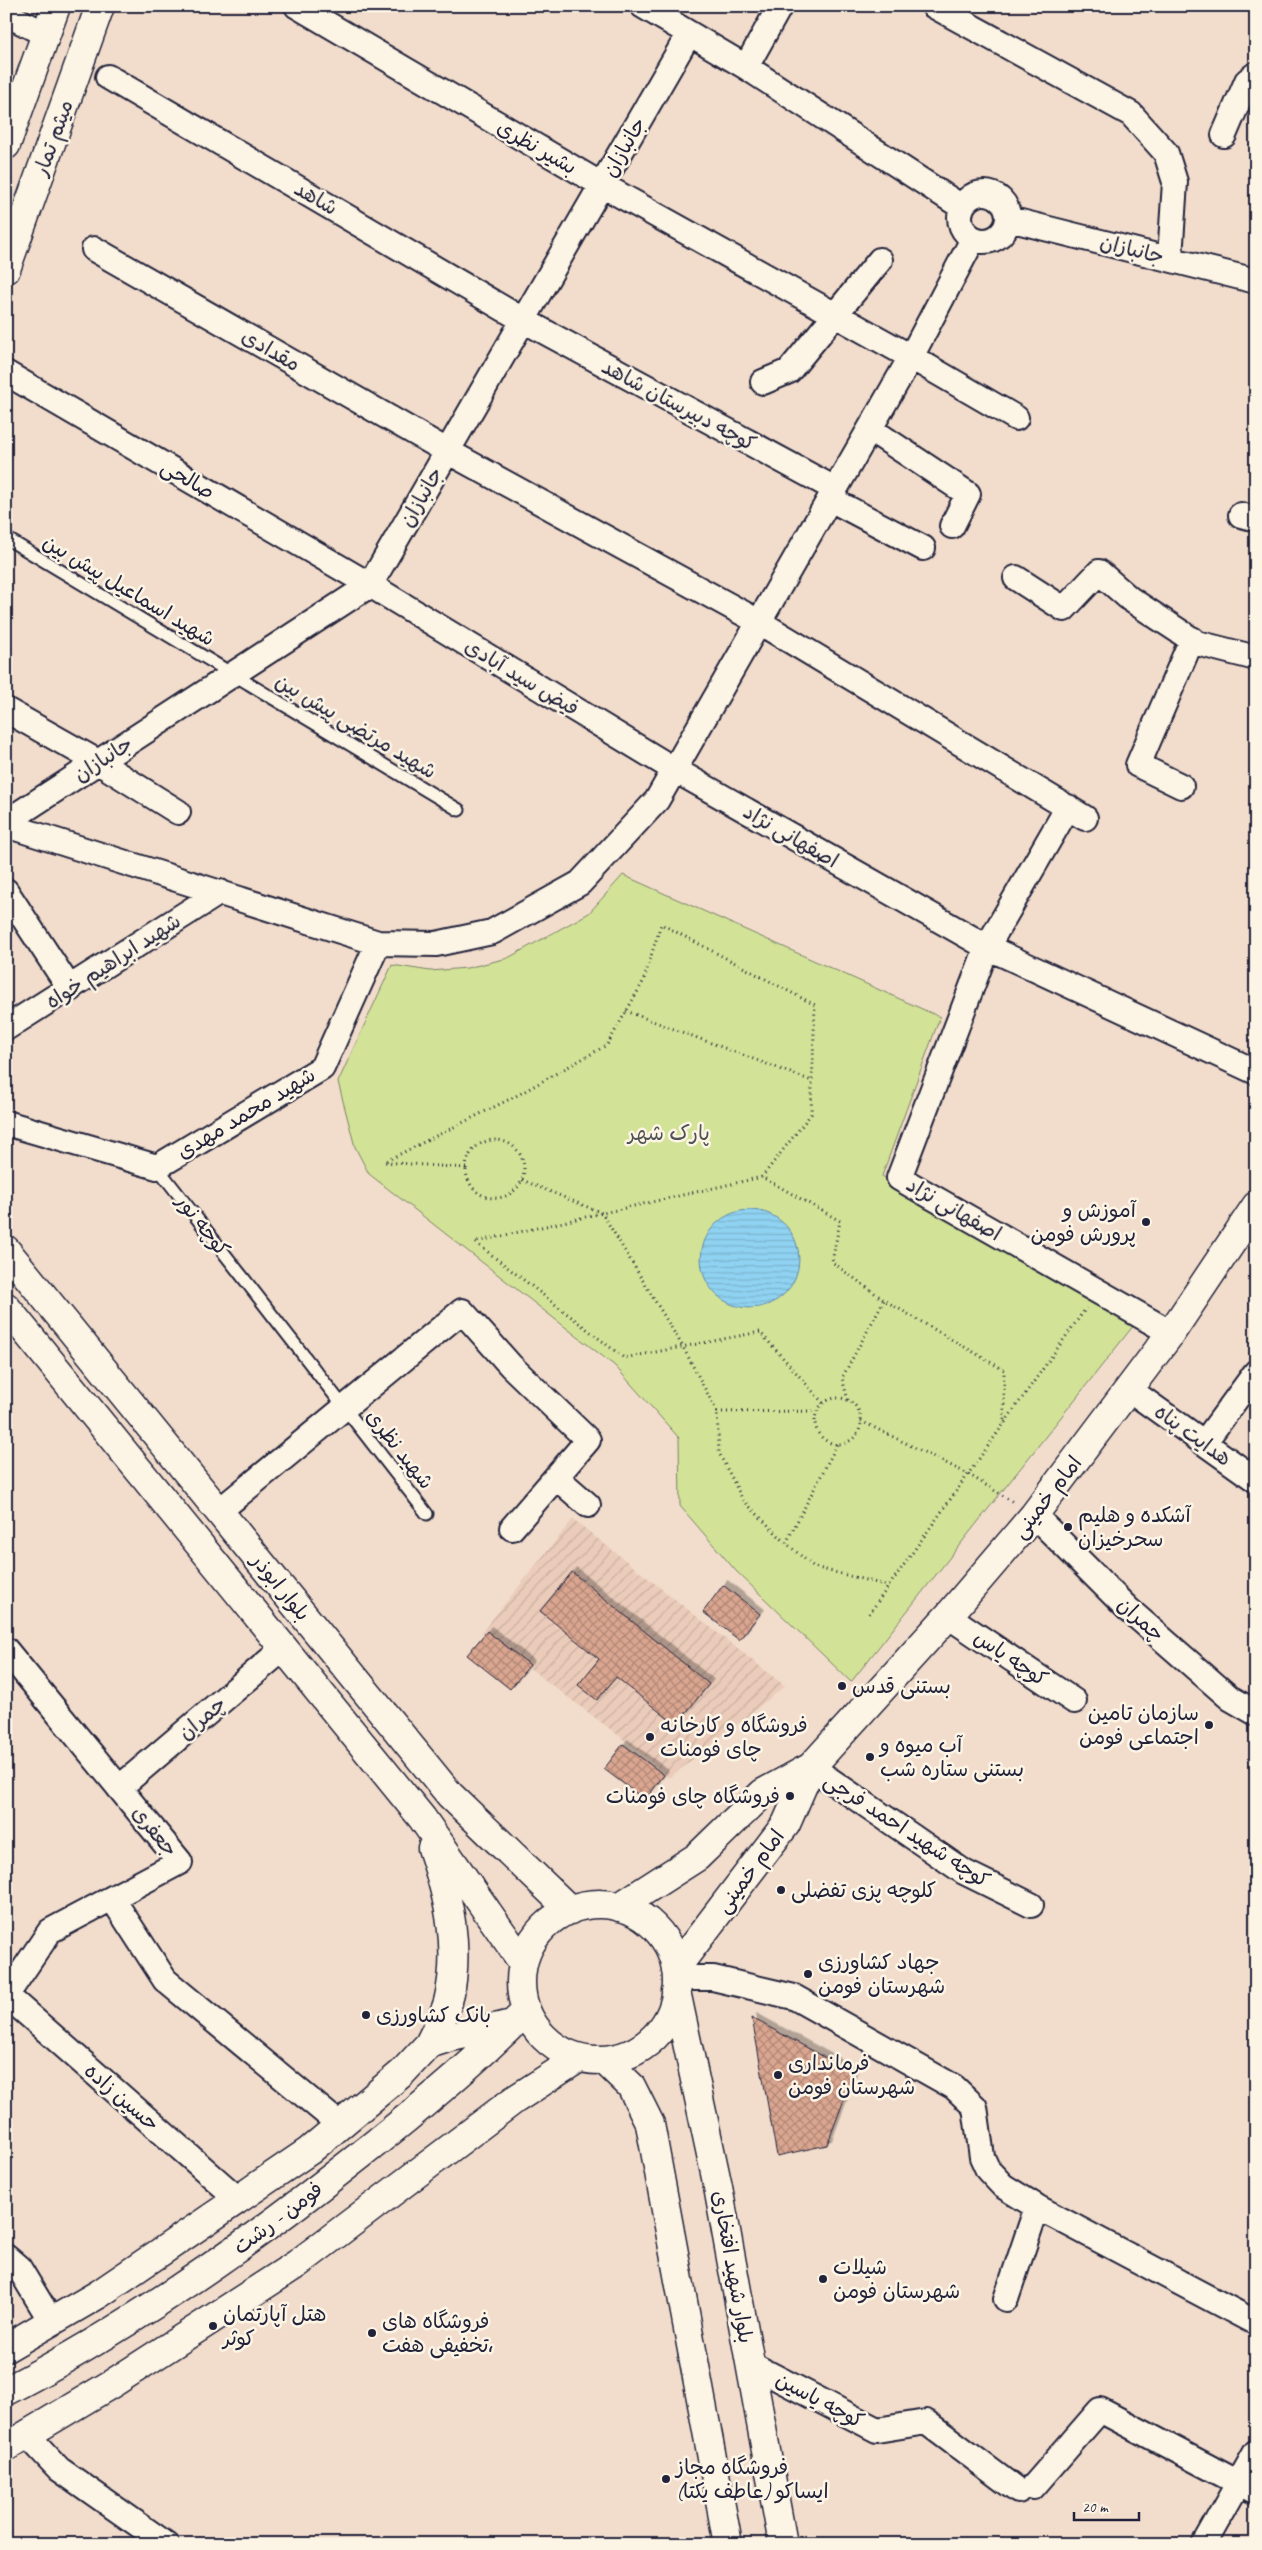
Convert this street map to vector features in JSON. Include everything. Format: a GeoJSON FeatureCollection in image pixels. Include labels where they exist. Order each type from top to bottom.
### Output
{"type":"FeatureCollection","features":[{"type":"Feature","properties":{"kind":"street","name":"میثم تمار"},"geometry":{"type":"LineString","coordinates":[[6,145],[56,6]]}},
{"type":"Feature","properties":{"kind":"street","name":"میثم تمار"},"geometry":{"type":"LineString","coordinates":[[6,269],[100,6]]}},
{"type":"Feature","properties":{"kind":"street","name":"بشیر نظری"},"geometry":{"type":"LineString","coordinates":[[297,6],[602,185],[911,356],[1016,418]]}},
{"type":"Feature","properties":{"kind":"street"},"geometry":{"type":"LineString","coordinates":[[746,67],[780,6]]}},
{"type":"Feature","properties":{"kind":"street"},"geometry":{"type":"LineString","coordinates":[[934,6],[1131,114],[1166,152],[1175,182],[1170,258]]}},
{"type":"Feature","properties":{"kind":"street"},"geometry":{"type":"LineString","coordinates":[[647,7],[746,67],[962,207]]}},
{"type":"Feature","properties":{"kind":"street"},"geometry":{"type":"LineString","coordinates":[[6,14],[45,34]]}},
{"type":"Feature","properties":{"kind":"street","name":"جانبازان"},"geometry":{"type":"LineString","coordinates":[[6,823],[370,585],[690,34]]}},
{"type":"Feature","properties":{"kind":"street"},"geometry":{"type":"LineString","coordinates":[[1224,135],[1247,81],[1256,74]]}},
{"type":"Feature","properties":{"kind":"street","name":"شاهد"},"geometry":{"type":"LineString","coordinates":[[108,77],[524,320]]}},
{"type":"Feature","properties":{"kind":"street"},"geometry":{"type":"LineString","coordinates":[[991,194],[1004,203],[1009,219],[1003,234],[989,241],[973,239],[964,231],[960,219],[962,207],[974,195],[991,194]]}},
{"type":"Feature","properties":{"kind":"street","name":"جانبازان"},"geometry":{"type":"LineString","coordinates":[[1009,219],[1256,281]]}},
{"type":"Feature","properties":{"kind":"street"},"geometry":{"type":"LineString","coordinates":[[6,823],[378,943],[436,944],[492,932],[580,883],[657,800],[870,429],[973,239]]}},
{"type":"Feature","properties":{"kind":"street","name":"مقدادی"},"geometry":{"type":"LineString","coordinates":[[94,249],[447,451],[759,622],[1077,813],[986,947]]}},
{"type":"Feature","properties":{"kind":"street"},"geometry":{"type":"LineString","coordinates":[[763,382],[789,371],[880,260]]}},
{"type":"Feature","properties":{"kind":"street","name":"کوچه دبیرستان شاهد"},"geometry":{"type":"LineString","coordinates":[[524,320],[832,494],[923,548]]}},
{"type":"Feature","properties":{"kind":"street","name":"صالحی"},"geometry":{"type":"LineString","coordinates":[[6,373],[370,585]]}},
{"type":"Feature","properties":{"kind":"street"},"geometry":{"type":"LineString","coordinates":[[870,429],[968,494],[952,526]]}},
{"type":"Feature","properties":{"kind":"street"},"geometry":{"type":"LineString","coordinates":[[1016,578],[1064,609],[1099,572],[1130,599],[1197,643],[1256,658]]}},
{"type":"Feature","properties":{"kind":"street","name":"فیض سید آبادی"},"geometry":{"type":"LineString","coordinates":[[370,585],[675,770]]}},
{"type":"Feature","properties":{"kind":"street"},"geometry":{"type":"LineString","coordinates":[[1181,786],[1138,765],[1192,639]]}},
{"type":"Feature","properties":{"kind":"street"},"geometry":{"type":"LineString","coordinates":[[6,710],[98,762],[178,812]]}},
{"type":"Feature","properties":{"kind":"street","name":"اصفهانی نژاد"},"geometry":{"type":"LineString","coordinates":[[675,770],[986,947],[1256,1072]]}},
{"type":"Feature","properties":{"kind":"street"},"geometry":{"type":"LineString","coordinates":[[6,890],[70,989]]}},
{"type":"Feature","properties":{"kind":"street","name":"شهید ابراهیم خواه"},"geometry":{"type":"LineString","coordinates":[[6,1028],[220,892]]}},
{"type":"Feature","properties":{"kind":"street","name":"شهید محمد مهدی"},"geometry":{"type":"LineString","coordinates":[[157,1167],[322,1068],[378,943]]}},
{"type":"Feature","properties":{"kind":"street","name":"اصفهانی نژاد"},"geometry":{"type":"LineString","coordinates":[[986,947],[899,1178],[1171,1333]]}},
{"type":"Feature","properties":{"kind":"street"},"geometry":{"type":"LineString","coordinates":[[6,1123],[157,1167]]}},
{"type":"Feature","properties":{"kind":"street","name":"امام خمینی"},"geometry":{"type":"LineString","coordinates":[[619,1907],[697,1857],[763,1793],[810,1767],[948,1616],[1034,1515],[1130,1390],[1171,1333],[1256,1206]]}},
{"type":"Feature","properties":{"kind":"street","name":"بلوار ابوذر"},"geometry":{"type":"LineString","coordinates":[[6,1250],[450,1795],[570,1910]]}},
{"type":"Feature","properties":{"kind":"street","name":"بلوار ابوذر"},"geometry":{"type":"LineString","coordinates":[[6,1307],[422,1818],[523,1963]]}},
{"type":"Feature","properties":{"kind":"street"},"geometry":{"type":"LineString","coordinates":[[218,1511],[462,1311],[512,1366],[588,1440],[512,1528]]}},
{"type":"Feature","properties":{"kind":"street"},"geometry":{"type":"LineString","coordinates":[[1204,1443],[1256,1372]]}},
{"type":"Feature","properties":{"kind":"street","name":"هدایت پناه"},"geometry":{"type":"LineString","coordinates":[[1130,1390],[1256,1480]]}},
{"type":"Feature","properties":{"kind":"street"},"geometry":{"type":"LineString","coordinates":[[557,1478],[588,1505]]}},
{"type":"Feature","properties":{"kind":"street","name":"چمران"},"geometry":{"type":"LineString","coordinates":[[1034,1515],[1128,1609],[1230,1698],[1256,1713]]}},
{"type":"Feature","properties":{"kind":"street","name":"کوچه یاس"},"geometry":{"type":"LineString","coordinates":[[948,1616],[1074,1701]]}},
{"type":"Feature","properties":{"kind":"street","name":"چمران"},"geometry":{"type":"LineString","coordinates":[[119,1788],[284,1648]]}},
{"type":"Feature","properties":{"kind":"street","name":"جعفری"},"geometry":{"type":"LineString","coordinates":[[6,1650],[180,1862],[50,1931],[6,1996]]}},
{"type":"Feature","properties":{"kind":"street","name":"امام خمینی"},"geometry":{"type":"LineString","coordinates":[[676,1979],[786,1824],[810,1767]]}},
{"type":"Feature","properties":{"kind":"street","name":"کوچه شهید احمد فرجی"},"geometry":{"type":"LineString","coordinates":[[810,1767],[964,1872],[1031,1906]]}},
{"type":"Feature","properties":{"kind":"street"},"geometry":{"type":"LineString","coordinates":[[6,2348],[99,2294],[308,2151],[402,2073],[429,2044],[448,2003],[454,1947],[446,1890],[422,1818]]}},
{"type":"Feature","properties":{"kind":"street"},"geometry":{"type":"LineString","coordinates":[[112,1898],[165,1980],[339,2124]]}},
{"type":"Feature","properties":{"kind":"street"},"geometry":{"type":"LineString","coordinates":[[166,2544],[17,2442],[298,2264],[514,2100],[592,2059],[628,2055],[649,2043],[665,2025],[675,2002],[676,1979],[672,1954],[660,1933],[641,1917],[619,1907],[594,1904],[570,1910],[549,1922],[533,1941],[523,1963],[520,2017]]}},
{"type":"Feature","properties":{"kind":"street"},"geometry":{"type":"LineString","coordinates":[[676,1979],[713,1978],[794,1997],[954,2087],[975,2107],[979,2122],[982,2157],[988,2170],[1002,2186],[1036,2207],[1256,2323]]}},
{"type":"Feature","properties":{"kind":"street","name":"بلوار شهید افتخاری"},"geometry":{"type":"LineString","coordinates":[[676,1979],[718,2187],[783,2544]]}},
{"type":"Feature","properties":{"kind":"street","name":"حسین زاده"},"geometry":{"type":"LineString","coordinates":[[6,1996],[238,2199]]}},
{"type":"Feature","properties":{"kind":"street"},"geometry":{"type":"LineString","coordinates":[[429,2044],[520,2017]]}},
{"type":"Feature","properties":{"kind":"street"},"geometry":{"type":"LineString","coordinates":[[520,2017],[557,2048],[592,2059],[631,2086],[650,2124],[728,2544]]}},
{"type":"Feature","properties":{"kind":"street","name":"فومن - رشت"},"geometry":{"type":"LineString","coordinates":[[6,2391],[66,2360],[251,2240],[430,2100],[520,2017]]}},
{"type":"Feature","properties":{"kind":"street"},"geometry":{"type":"LineString","coordinates":[[1006,2299],[1036,2207]]}},
{"type":"Feature","properties":{"kind":"street"},"geometry":{"type":"LineString","coordinates":[[6,2258],[19,2268],[51,2321]]}},
{"type":"Feature","properties":{"kind":"street","name":"کوچه یاسین"},"geometry":{"type":"LineString","coordinates":[[750,2364],[877,2430],[926,2422],[1025,2489],[1100,2410],[1247,2487]]}},
{"type":"Feature","properties":{"kind":"street"},"geometry":{"type":"LineString","coordinates":[[1204,2544],[1247,2487],[1256,2452]]}},
{"type":"Feature","properties":{"kind":"lane","name":"شهید اسماعیل پیش بین"},"geometry":{"type":"LineString","coordinates":[[6,538],[233,674]]}},
{"type":"Feature","properties":{"kind":"lane","name":"شهید مرتضی پیش بین"},"geometry":{"type":"LineString","coordinates":[[233,674],[459,810]]}},
{"type":"Feature","properties":{"kind":"lane","name":"کوچه نور"},"geometry":{"type":"LineString","coordinates":[[157,1167],[344,1408]]}},
{"type":"Feature","properties":{"kind":"lane","name":"شهید نظری"},"geometry":{"type":"LineString","coordinates":[[344,1408],[427,1514]]}},
{"type":"Feature","properties":{"kind":"path"},"geometry":{"type":"LineString","coordinates":[[466,1168],[384,1162],[516,1096],[607,1045],[643,982],[661,924],[815,1005],[811,1114],[762,1177],[475,1242],[624,1358],[760,1332],[822,1404]]}},
{"type":"Feature","properties":{"kind":"path"},"geometry":{"type":"LineString","coordinates":[[626,1011],[812,1081]]}},
{"type":"Feature","properties":{"kind":"path"},"geometry":{"type":"LineString","coordinates":[[485,1141],[507,1142],[516,1149],[522,1158],[524,1169],[522,1180],[516,1189],[506,1196],[495,1198],[484,1195],[474,1189],[468,1179],[466,1168],[469,1156],[476,1146],[485,1141]]}},
{"type":"Feature","properties":{"kind":"path"},"geometry":{"type":"LineString","coordinates":[[762,1177],[840,1221],[832,1262],[884,1300],[1004,1370],[1004,1424]]}},
{"type":"Feature","properties":{"kind":"path"},"geometry":{"type":"LineString","coordinates":[[522,1180],[602,1213],[683,1347],[718,1412],[719,1454],[743,1500],[786,1543],[814,1567],[889,1586]]}},
{"type":"Feature","properties":{"kind":"path"},"geometry":{"type":"LineString","coordinates":[[869,1614],[1097,1292]]}},
{"type":"Feature","properties":{"kind":"path"},"geometry":{"type":"LineString","coordinates":[[848,1400],[842,1378],[884,1300]]}},
{"type":"Feature","properties":{"kind":"path"},"geometry":{"type":"LineString","coordinates":[[861,1421],[854,1437],[846,1442],[838,1443],[821,1436],[815,1420],[817,1411],[822,1404],[839,1398],[848,1400],[855,1405],[861,1421],[968,1474],[1034,1515]]}},
{"type":"Feature","properties":{"kind":"path"},"geometry":{"type":"LineString","coordinates":[[718,1412],[817,1411]]}},
{"type":"Feature","properties":{"kind":"path"},"geometry":{"type":"LineString","coordinates":[[786,1543],[838,1443]]}},
{"type":"Feature","properties":{"kind":"shaded area"},"geometry":{"type":"Polygon","coordinates":[[[573,1519],[785,1686],[669,1778],[635,1748],[482,1632],[573,1519]]]}},
{"type":"Feature","properties":{"kind":"green space","name":"پارک شهر"},"geometry":{"type":"Polygon","coordinates":[[[623,875],[940,1017],[882,1176],[1052,1271],[1134,1325],[851,1682],[736,1571],[680,1506],[679,1438],[615,1366],[369,1174],[355,1147],[338,1082],[392,965],[430,971],[467,968],[508,958],[589,913],[623,875]]]}},
{"type":"Feature","properties":{"kind":"water"},"geometry":{"type":"Polygon","coordinates":[[[750,1210],[769,1213],[785,1224],[796,1240],[799,1259],[796,1278],[785,1294],[769,1305],[750,1308],[731,1305],[715,1294],[704,1278],[701,1259],[704,1240],[715,1224],[731,1213],[750,1210]]]}},
{"type":"Feature","properties":{"kind":"building"},"geometry":{"type":"Polygon","coordinates":[[[572,1572],[709,1684],[676,1725],[616,1677],[597,1700],[578,1685],[599,1659],[540,1611],[572,1572]]]}},
{"type":"Feature","properties":{"kind":"building"},"geometry":{"type":"Polygon","coordinates":[[[723,1585],[760,1614],[739,1640],[703,1612],[723,1585]]]}},
{"type":"Feature","properties":{"kind":"building"},"geometry":{"type":"Polygon","coordinates":[[[487,1631],[530,1665],[510,1689],[467,1655],[487,1631]]]}},
{"type":"Feature","properties":{"kind":"building"},"geometry":{"type":"Polygon","coordinates":[[[623,1744],[664,1775],[645,1800],[604,1769],[623,1744]]]}},
{"type":"Feature","properties":{"kind":"building"},"geometry":{"type":"Polygon","coordinates":[[[752,2018],[854,2073],[827,2145],[777,2156],[752,2018]]]}},
{"type":"Feature","properties":{"kind":"place","name":"آموزش و پرورش فومن"},"geometry":{"type":"Point","coordinates":[1146,1222]}},
{"type":"Feature","properties":{"kind":"place","name":"آشکده و هلیم سحرخیزان"},"geometry":{"type":"Point","coordinates":[1068,1527]}},
{"type":"Feature","properties":{"kind":"place","name":"بستنی قدس"},"geometry":{"type":"Point","coordinates":[842,1686]}},
{"type":"Feature","properties":{"kind":"place","name":"سازمان تامین اجتماعی فومن"},"geometry":{"type":"Point","coordinates":[1209,1725]}},
{"type":"Feature","properties":{"kind":"place","name":"فروشگاه و کارخانه چای فومنات"},"geometry":{"type":"Point","coordinates":[650,1737]}},
{"type":"Feature","properties":{"kind":"place","name":"آب میوه و بستنی ستاره شب"},"geometry":{"type":"Point","coordinates":[870,1757]}},
{"type":"Feature","properties":{"kind":"place","name":"فروشگاه چای فومنات"},"geometry":{"type":"Point","coordinates":[790,1796]}},
{"type":"Feature","properties":{"kind":"place","name":"کلوچه پزی تفضلی"},"geometry":{"type":"Point","coordinates":[781,1890]}},
{"type":"Feature","properties":{"kind":"place","name":"جهاد کشاورزی شهرستان فومن"},"geometry":{"type":"Point","coordinates":[808,1974]}},
{"type":"Feature","properties":{"kind":"place","name":"بانک کشاورزی"},"geometry":{"type":"Point","coordinates":[366,2015]}},
{"type":"Feature","properties":{"kind":"place","name":"فرمانداری شهرستان فومن"},"geometry":{"type":"Point","coordinates":[778,2075]}},
{"type":"Feature","properties":{"kind":"place","name":"شیلات شهرستان فومن"},"geometry":{"type":"Point","coordinates":[823,2279]}},
{"type":"Feature","properties":{"kind":"place","name":"هتل آپارتمان کوثر"},"geometry":{"type":"Point","coordinates":[213,2326]}},
{"type":"Feature","properties":{"kind":"place","name":"فروشگاه های تخفیفی هفت،"},"geometry":{"type":"Point","coordinates":[372,2333]}},
{"type":"Feature","properties":{"kind":"place","name":"فروشگاه مجاز ایساکو (عاطف یکتا)"},"geometry":{"type":"Point","coordinates":[666,2479]}}]}
